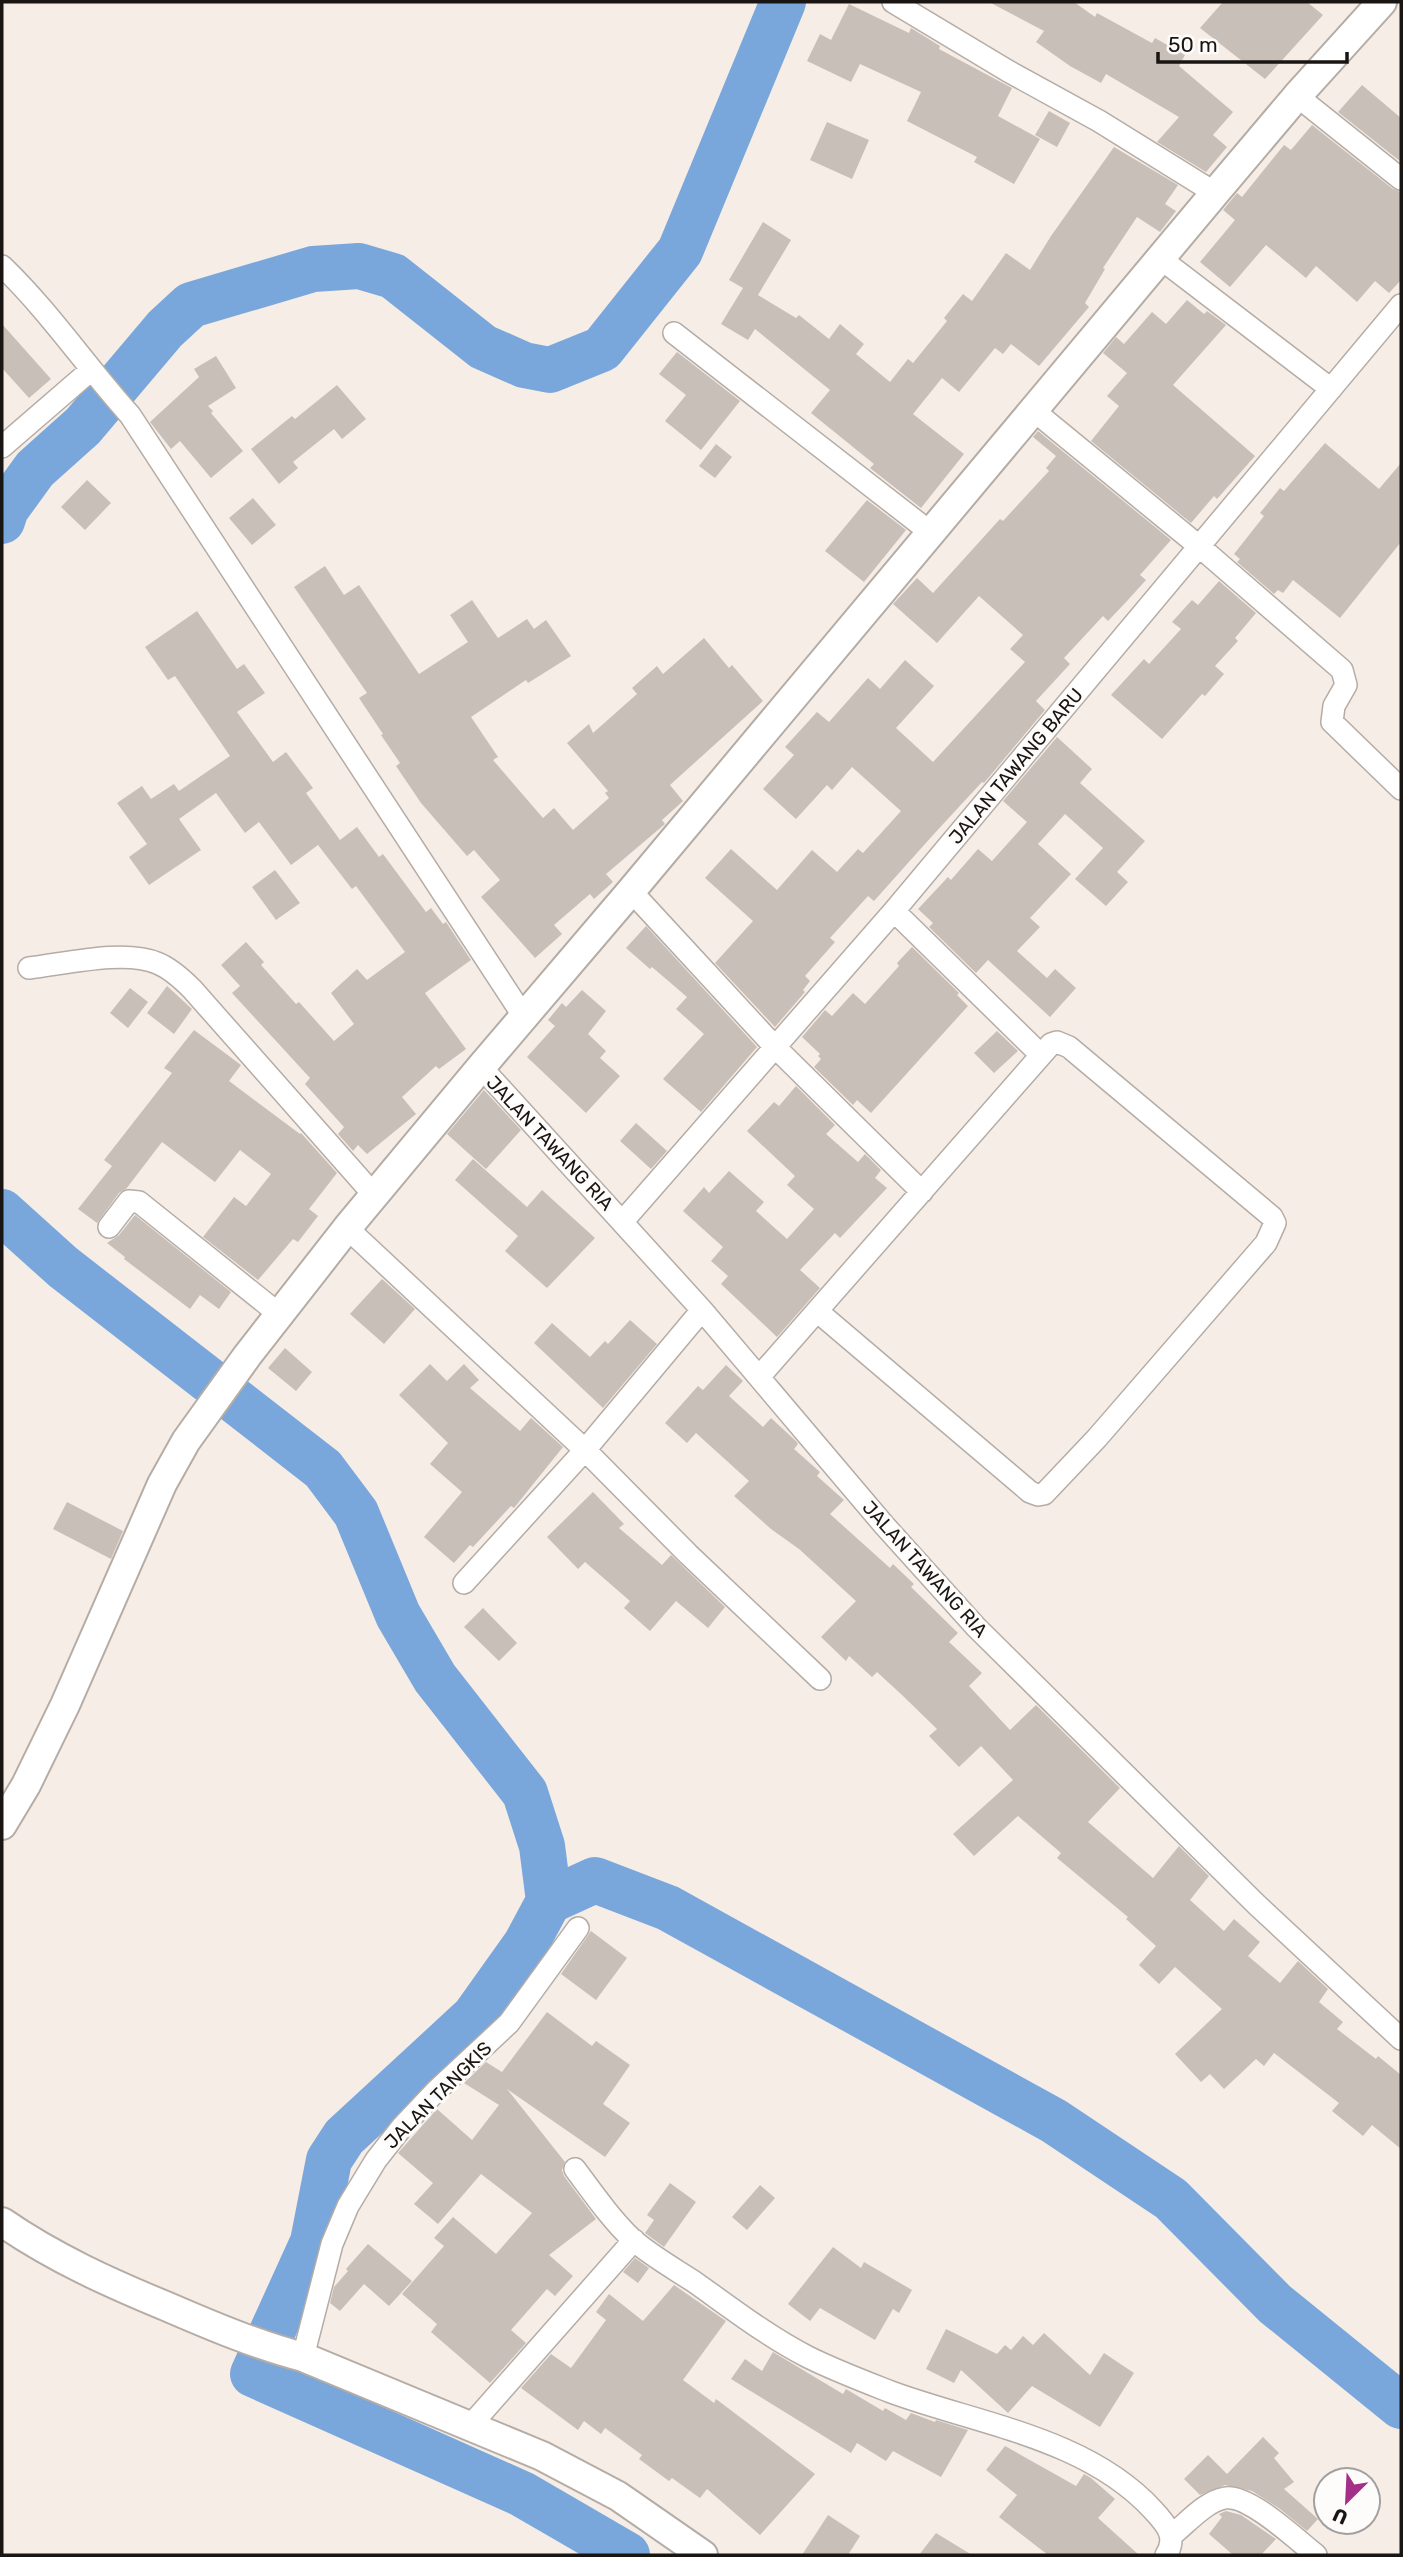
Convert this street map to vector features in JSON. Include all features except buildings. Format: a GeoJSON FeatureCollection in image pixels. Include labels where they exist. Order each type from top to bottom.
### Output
{"type":"FeatureCollection","features":[{"type":"Feature","properties":{"kind":"street"},"geometry":{"type":"LineString","coordinates":[[894,2],[1099,121],[1215,193]]}},
{"type":"Feature","properties":{"kind":"street"},"geometry":{"type":"LineString","coordinates":[[2,1825],[26,1785],[65,1704],[162,1484],[186,1441],[247,1356],[347,1228],[481,1067],[1297,96],[1382,2]]}},
{"type":"Feature","properties":{"kind":"street"},"geometry":{"type":"LineString","coordinates":[[1297,96],[1401,179]]}},
{"type":"Feature","properties":{"kind":"street"},"geometry":{"type":"LineString","coordinates":[[1161,258],[1331,388]]}},
{"type":"Feature","properties":{"kind":"street"},"geometry":{"type":"LineString","coordinates":[[2,266],[32,294],[94,374],[130,415],[524,1017]]}},
{"type":"Feature","properties":{"kind":"street","name":"JALAN TAWANG BARU"},"geometry":{"type":"LineString","coordinates":[[623,1221],[894,911],[1401,305]]}},
{"type":"Feature","properties":{"kind":"street"},"geometry":{"type":"LineString","coordinates":[[674,333],[930,532]]}},
{"type":"Feature","properties":{"kind":"street"},"geometry":{"type":"LineString","coordinates":[[2,447],[94,374]]}},
{"type":"Feature","properties":{"kind":"street"},"geometry":{"type":"LineString","coordinates":[[1033,410],[1200,547],[1342,670],[1346,685],[1334,706],[1332,722],[1401,789]]}},
{"type":"Feature","properties":{"kind":"street"},"geometry":{"type":"LineString","coordinates":[[631,891],[775,1047],[922,1192]]}},
{"type":"Feature","properties":{"kind":"street"},"geometry":{"type":"LineString","coordinates":[[894,911],[1041,1055]]}},
{"type":"Feature","properties":{"kind":"street"},"geometry":{"type":"LineString","coordinates":[[29,968],[125,956],[158,963],[182,979],[374,1195]]}},
{"type":"Feature","properties":{"kind":"street"},"geometry":{"type":"LineString","coordinates":[[759,1377],[1041,1055],[1051,1044],[1057,1042],[1069,1047],[1272,1217],[1275,1223],[1266,1243],[1097,1438],[1044,1494],[1035,1495],[817,1311]]}},
{"type":"Feature","properties":{"kind":"street","name":"JALAN TAWANG RIA"},"geometry":{"type":"LineString","coordinates":[[481,1067],[702,1310],[884,1525],[976,1627],[1257,1905],[1401,2039]]}},
{"type":"Feature","properties":{"kind":"street"},"geometry":{"type":"LineString","coordinates":[[109,1227],[129,1201],[139,1202],[279,1314]]}},
{"type":"Feature","properties":{"kind":"street"},"geometry":{"type":"LineString","coordinates":[[347,1228],[585,1450],[688,1554],[820,1679]]}},
{"type":"Feature","properties":{"kind":"street"},"geometry":{"type":"LineString","coordinates":[[464,1583],[585,1450],[702,1310]]}},
{"type":"Feature","properties":{"kind":"street","name":"JALAN TANGKIS"},"geometry":{"type":"LineString","coordinates":[[291,2354],[348,2206],[376,2160],[436,2091],[509,2023],[578,1928]]}},
{"type":"Feature","properties":{"kind":"street"},"geometry":{"type":"LineString","coordinates":[[575,2169],[611,2217],[634,2240],[772,2336],[808,2357],[892,2392],[1040,2439],[1074,2454],[1116,2479],[1148,2504],[1165,2523],[1169,2545]]}},
{"type":"Feature","properties":{"kind":"street"},"geometry":{"type":"LineString","coordinates":[[2,2222],[35,2245],[89,2274],[191,2317],[470,2426],[577,2473],[618,2496],[703,2555]]}},
{"type":"Feature","properties":{"kind":"street"},"geometry":{"type":"LineString","coordinates":[[470,2426],[634,2240]]}},
{"type":"Feature","properties":{"kind":"street"},"geometry":{"type":"LineString","coordinates":[[1169,2545],[1211,2503],[1224,2498],[1236,2498],[1252,2505],[1316,2555]]}},
{"type":"Feature","properties":{"kind":"waterway"},"geometry":{"type":"LineString","coordinates":[[2,521],[6,509],[35,469],[83,426],[165,329],[191,305],[313,269],[359,266],[393,276],[483,347],[524,365],[550,370],[602,349],[680,251],[783,2]]}},
{"type":"Feature","properties":{"kind":"waterway"},"geometry":{"type":"LineString","coordinates":[[2,1212],[63,1267],[323,1469],[356,1513],[398,1615],[435,1678],[525,1793],[542,1846],[549,1901],[526,1944],[474,2017],[344,2137],[329,2160],[313,2242],[253,2374],[522,2494],[627,2555]]}},
{"type":"Feature","properties":{"kind":"waterway"},"geometry":{"type":"LineString","coordinates":[[549,1901],[595,1880],[668,1908],[1054,2121],[1171,2199],[1275,2304],[1401,2406]]}}]}
